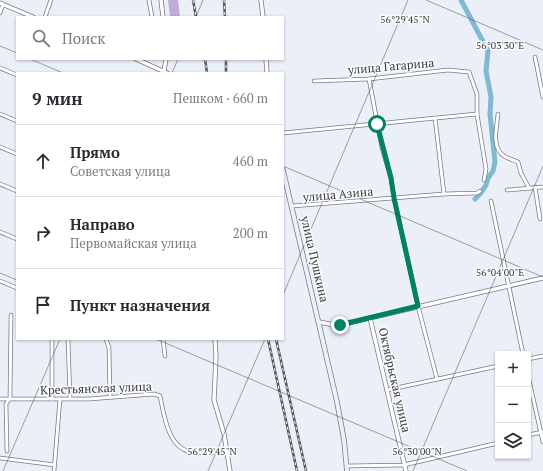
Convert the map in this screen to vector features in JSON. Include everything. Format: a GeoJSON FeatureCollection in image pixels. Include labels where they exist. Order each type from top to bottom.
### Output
{"type":"FeatureCollection","features":[{"type":"Feature","properties":{"kind":"main road","name":"улица Пушкина"},"geometry":{"type":"LineString","coordinates":[[284,174],[337,402],[344,440],[347,471]]}},
{"type":"Feature","properties":{"kind":"street"},"geometry":{"type":"LineString","coordinates":[[45,16],[51,0]]}},
{"type":"Feature","properties":{"kind":"street"},"geometry":{"type":"LineString","coordinates":[[149,0],[152,16]]}},
{"type":"Feature","properties":{"kind":"street"},"geometry":{"type":"LineString","coordinates":[[161,0],[163,16]]}},
{"type":"Feature","properties":{"kind":"street"},"geometry":{"type":"LineString","coordinates":[[261,0],[263,16]]}},
{"type":"Feature","properties":{"kind":"street"},"geometry":{"type":"LineString","coordinates":[[0,13],[2,3],[31,16]]}},
{"type":"Feature","properties":{"kind":"street"},"geometry":{"type":"LineString","coordinates":[[535,57],[543,97]]}},
{"type":"Feature","properties":{"kind":"street"},"geometry":{"type":"LineString","coordinates":[[138,60],[166,72],[166,60]]}},
{"type":"Feature","properties":{"kind":"street"},"geometry":{"type":"LineString","coordinates":[[266,60],[267,72]]}},
{"type":"Feature","properties":{"kind":"street"},"geometry":{"type":"LineString","coordinates":[[0,68],[16,75]]}},
{"type":"Feature","properties":{"kind":"street","name":"улица Гагарина"},"geometry":{"type":"LineString","coordinates":[[314,82],[369,79],[448,70],[469,72],[476,94],[477,114]]}},
{"type":"Feature","properties":{"kind":"street"},"geometry":{"type":"LineString","coordinates":[[369,79],[377,124],[391,178],[418,306],[437,379]]}},
{"type":"Feature","properties":{"kind":"street"},"geometry":{"type":"LineString","coordinates":[[0,114],[16,121]]}},
{"type":"Feature","properties":{"kind":"street"},"geometry":{"type":"LineString","coordinates":[[284,133],[477,114],[486,169],[484,180]]}},
{"type":"Feature","properties":{"kind":"street"},"geometry":{"type":"LineString","coordinates":[[498,114],[496,139],[498,149],[503,156],[518,162],[529,188]]}},
{"type":"Feature","properties":{"kind":"street"},"geometry":{"type":"LineString","coordinates":[[435,118],[444,194]]}},
{"type":"Feature","properties":{"kind":"street"},"geometry":{"type":"LineString","coordinates":[[0,147],[16,154]]}},
{"type":"Feature","properties":{"kind":"street"},"geometry":{"type":"LineString","coordinates":[[0,184],[16,191]]}},
{"type":"Feature","properties":{"kind":"street"},"geometry":{"type":"LineString","coordinates":[[507,190],[543,186]]}},
{"type":"Feature","properties":{"kind":"street"},"geometry":{"type":"LineString","coordinates":[[534,187],[540,219]]}},
{"type":"Feature","properties":{"kind":"street","name":"улица Азина"},"geometry":{"type":"LineString","coordinates":[[292,206],[444,194],[476,193],[480,191]]}},
{"type":"Feature","properties":{"kind":"street"},"geometry":{"type":"LineString","coordinates":[[491,200],[522,351]]}},
{"type":"Feature","properties":{"kind":"street"},"geometry":{"type":"LineString","coordinates":[[0,232],[16,239]]}},
{"type":"Feature","properties":{"kind":"street"},"geometry":{"type":"LineString","coordinates":[[319,322],[340,325],[543,278]]}},
{"type":"Feature","properties":{"kind":"street"},"geometry":{"type":"LineString","coordinates":[[0,281],[16,288]]}},
{"type":"Feature","properties":{"kind":"street"},"geometry":{"type":"LineString","coordinates":[[7,451],[6,404],[10,398],[11,315]]}},
{"type":"Feature","properties":{"kind":"street","name":"Октябрьская улица"},"geometry":{"type":"LineString","coordinates":[[370,318],[406,471]]}},
{"type":"Feature","properties":{"kind":"street"},"geometry":{"type":"LineString","coordinates":[[52,340],[52,399]]}},
{"type":"Feature","properties":{"kind":"street"},"geometry":{"type":"LineString","coordinates":[[68,340],[70,399]]}},
{"type":"Feature","properties":{"kind":"street"},"geometry":{"type":"LineString","coordinates":[[106,340],[109,348],[110,397]]}},
{"type":"Feature","properties":{"kind":"street"},"geometry":{"type":"LineString","coordinates":[[163,340],[165,356]]}},
{"type":"Feature","properties":{"kind":"street"},"geometry":{"type":"LineString","coordinates":[[215,340],[216,357],[214,400],[224,434],[230,471]]}},
{"type":"Feature","properties":{"kind":"street"},"geometry":{"type":"LineString","coordinates":[[531,358],[543,356]]}},
{"type":"Feature","properties":{"kind":"street"},"geometry":{"type":"LineString","coordinates":[[387,390],[495,367]]}},
{"type":"Feature","properties":{"kind":"street"},"geometry":{"type":"LineString","coordinates":[[531,387],[543,442]]}},
{"type":"Feature","properties":{"kind":"street","name":"Крестьянская улица"},"geometry":{"type":"LineString","coordinates":[[0,399],[89,399],[154,394],[160,396],[164,418],[172,438],[184,449],[192,452],[227,451]]}},
{"type":"Feature","properties":{"kind":"street"},"geometry":{"type":"LineString","coordinates":[[54,471],[60,399]]}},
{"type":"Feature","properties":{"kind":"street"},"geometry":{"type":"LineString","coordinates":[[531,435],[542,432]]}},
{"type":"Feature","properties":{"kind":"street"},"geometry":{"type":"LineString","coordinates":[[347,466],[404,465],[495,443]]}},
{"type":"Feature","properties":{"kind":"street"},"geometry":{"type":"LineString","coordinates":[[0,458],[54,465]]}},
{"type":"Feature","properties":{"kind":"shaded area"},"geometry":{"type":"Polygon","coordinates":[[[168,0],[178,0],[180,16],[170,16],[168,0]]]}},
{"type":"Feature","properties":{"kind":"waterway"},"geometry":{"type":"LineString","coordinates":[[461,0],[488,51],[486,71],[491,97],[490,114],[495,162],[493,171],[488,178],[486,185],[475,199]]}},
{"type":"Feature","properties":{"kind":"railway"},"geometry":{"type":"LineString","coordinates":[[193,0],[196,16]]}},
{"type":"Feature","properties":{"kind":"railway"},"geometry":{"type":"LineString","coordinates":[[224,0],[225,16]]}},
{"type":"Feature","properties":{"kind":"railway"},"geometry":{"type":"LineString","coordinates":[[205,60],[207,72]]}},
{"type":"Feature","properties":{"kind":"railway"},"geometry":{"type":"LineString","coordinates":[[226,60],[226,72]]}},
{"type":"Feature","properties":{"kind":"railway"},"geometry":{"type":"LineString","coordinates":[[268,340],[297,471]]}},
{"type":"Feature","properties":{"kind":"railway"},"geometry":{"type":"LineString","coordinates":[[276,340],[306,471]]}},
{"type":"Feature","properties":{"kind":"route"},"geometry":{"type":"LineString","coordinates":[[340,325],[418,306],[391,178],[377,124]]}}]}
